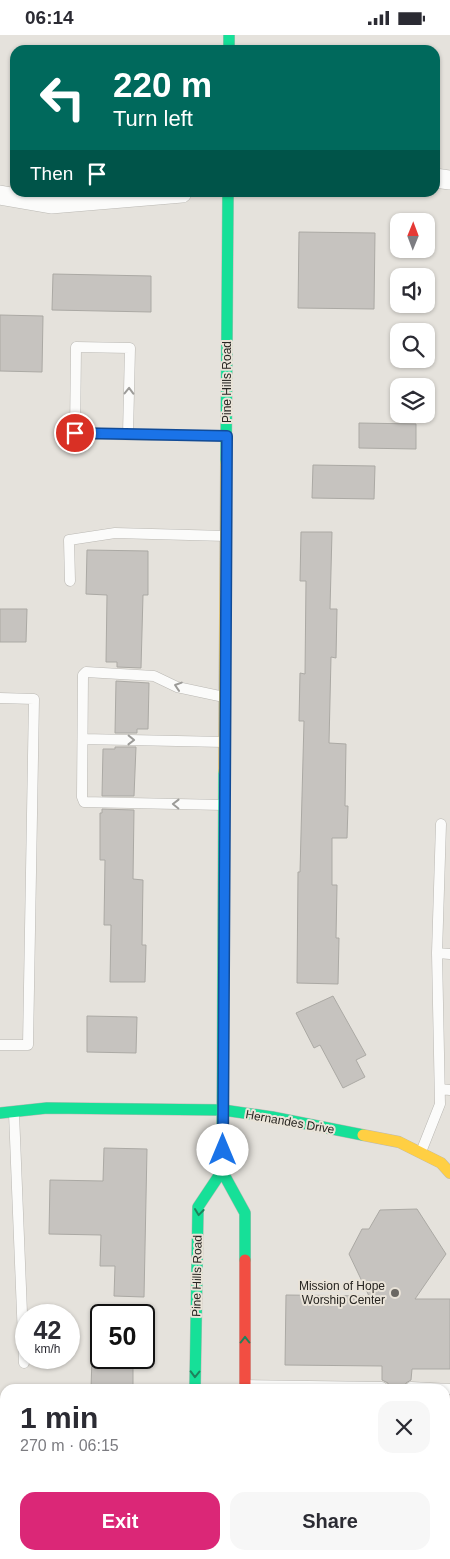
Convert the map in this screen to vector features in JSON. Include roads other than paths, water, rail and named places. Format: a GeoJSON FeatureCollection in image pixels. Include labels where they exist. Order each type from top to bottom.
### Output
{"type":"FeatureCollection","features":[{"type":"Feature","properties":{"kind":"main road","name":"Pine Hills Road"},"geometry":{"type":"LineString","coordinates":[[228,197],[222,1171],[245,1213],[245,1384]]}},
{"type":"Feature","properties":{"kind":"main road","name":"Hernandes Drive"},"geometry":{"type":"LineString","coordinates":[[0,1113],[47,1108],[223,1110],[272,1117],[399,1142],[441,1163],[450,1173]]}},
{"type":"Feature","properties":{"kind":"main road","name":"Pine Hills Road"},"geometry":{"type":"LineString","coordinates":[[195,1384],[198,1207],[222,1171]]}},
{"type":"Feature","properties":{"kind":"street"},"geometry":{"type":"LineString","coordinates":[[11,197],[51,204],[134,197]]}},
{"type":"Feature","properties":{"kind":"lane"},"geometry":{"type":"LineString","coordinates":[[128,434],[130,348],[76,347],[75,433],[227,436]]}},
{"type":"Feature","properties":{"kind":"lane"},"geometry":{"type":"LineString","coordinates":[[70,581],[69,540],[115,533],[226,536]]}},
{"type":"Feature","properties":{"kind":"lane"},"geometry":{"type":"LineString","coordinates":[[225,805],[84,802],[82,797],[83,675],[86,672],[154,676],[177,687],[226,697]]}},
{"type":"Feature","properties":{"kind":"lane"},"geometry":{"type":"LineString","coordinates":[[0,698],[34,699],[28,1045],[0,1045]]}},
{"type":"Feature","properties":{"kind":"lane"},"geometry":{"type":"LineString","coordinates":[[83,739],[225,742]]}},
{"type":"Feature","properties":{"kind":"lane"},"geometry":{"type":"LineString","coordinates":[[421,1153],[445,1090],[437,953],[441,824]]}},
{"type":"Feature","properties":{"kind":"lane"},"geometry":{"type":"LineString","coordinates":[[437,953],[450,954]]}},
{"type":"Feature","properties":{"kind":"lane"},"geometry":{"type":"LineString","coordinates":[[14,1112],[22,1304]]}},
{"type":"Feature","properties":{"kind":"place","name":"Mission of Hope Worship Center"},"geometry":{"type":"Point","coordinates":[395,1293]}}]}
